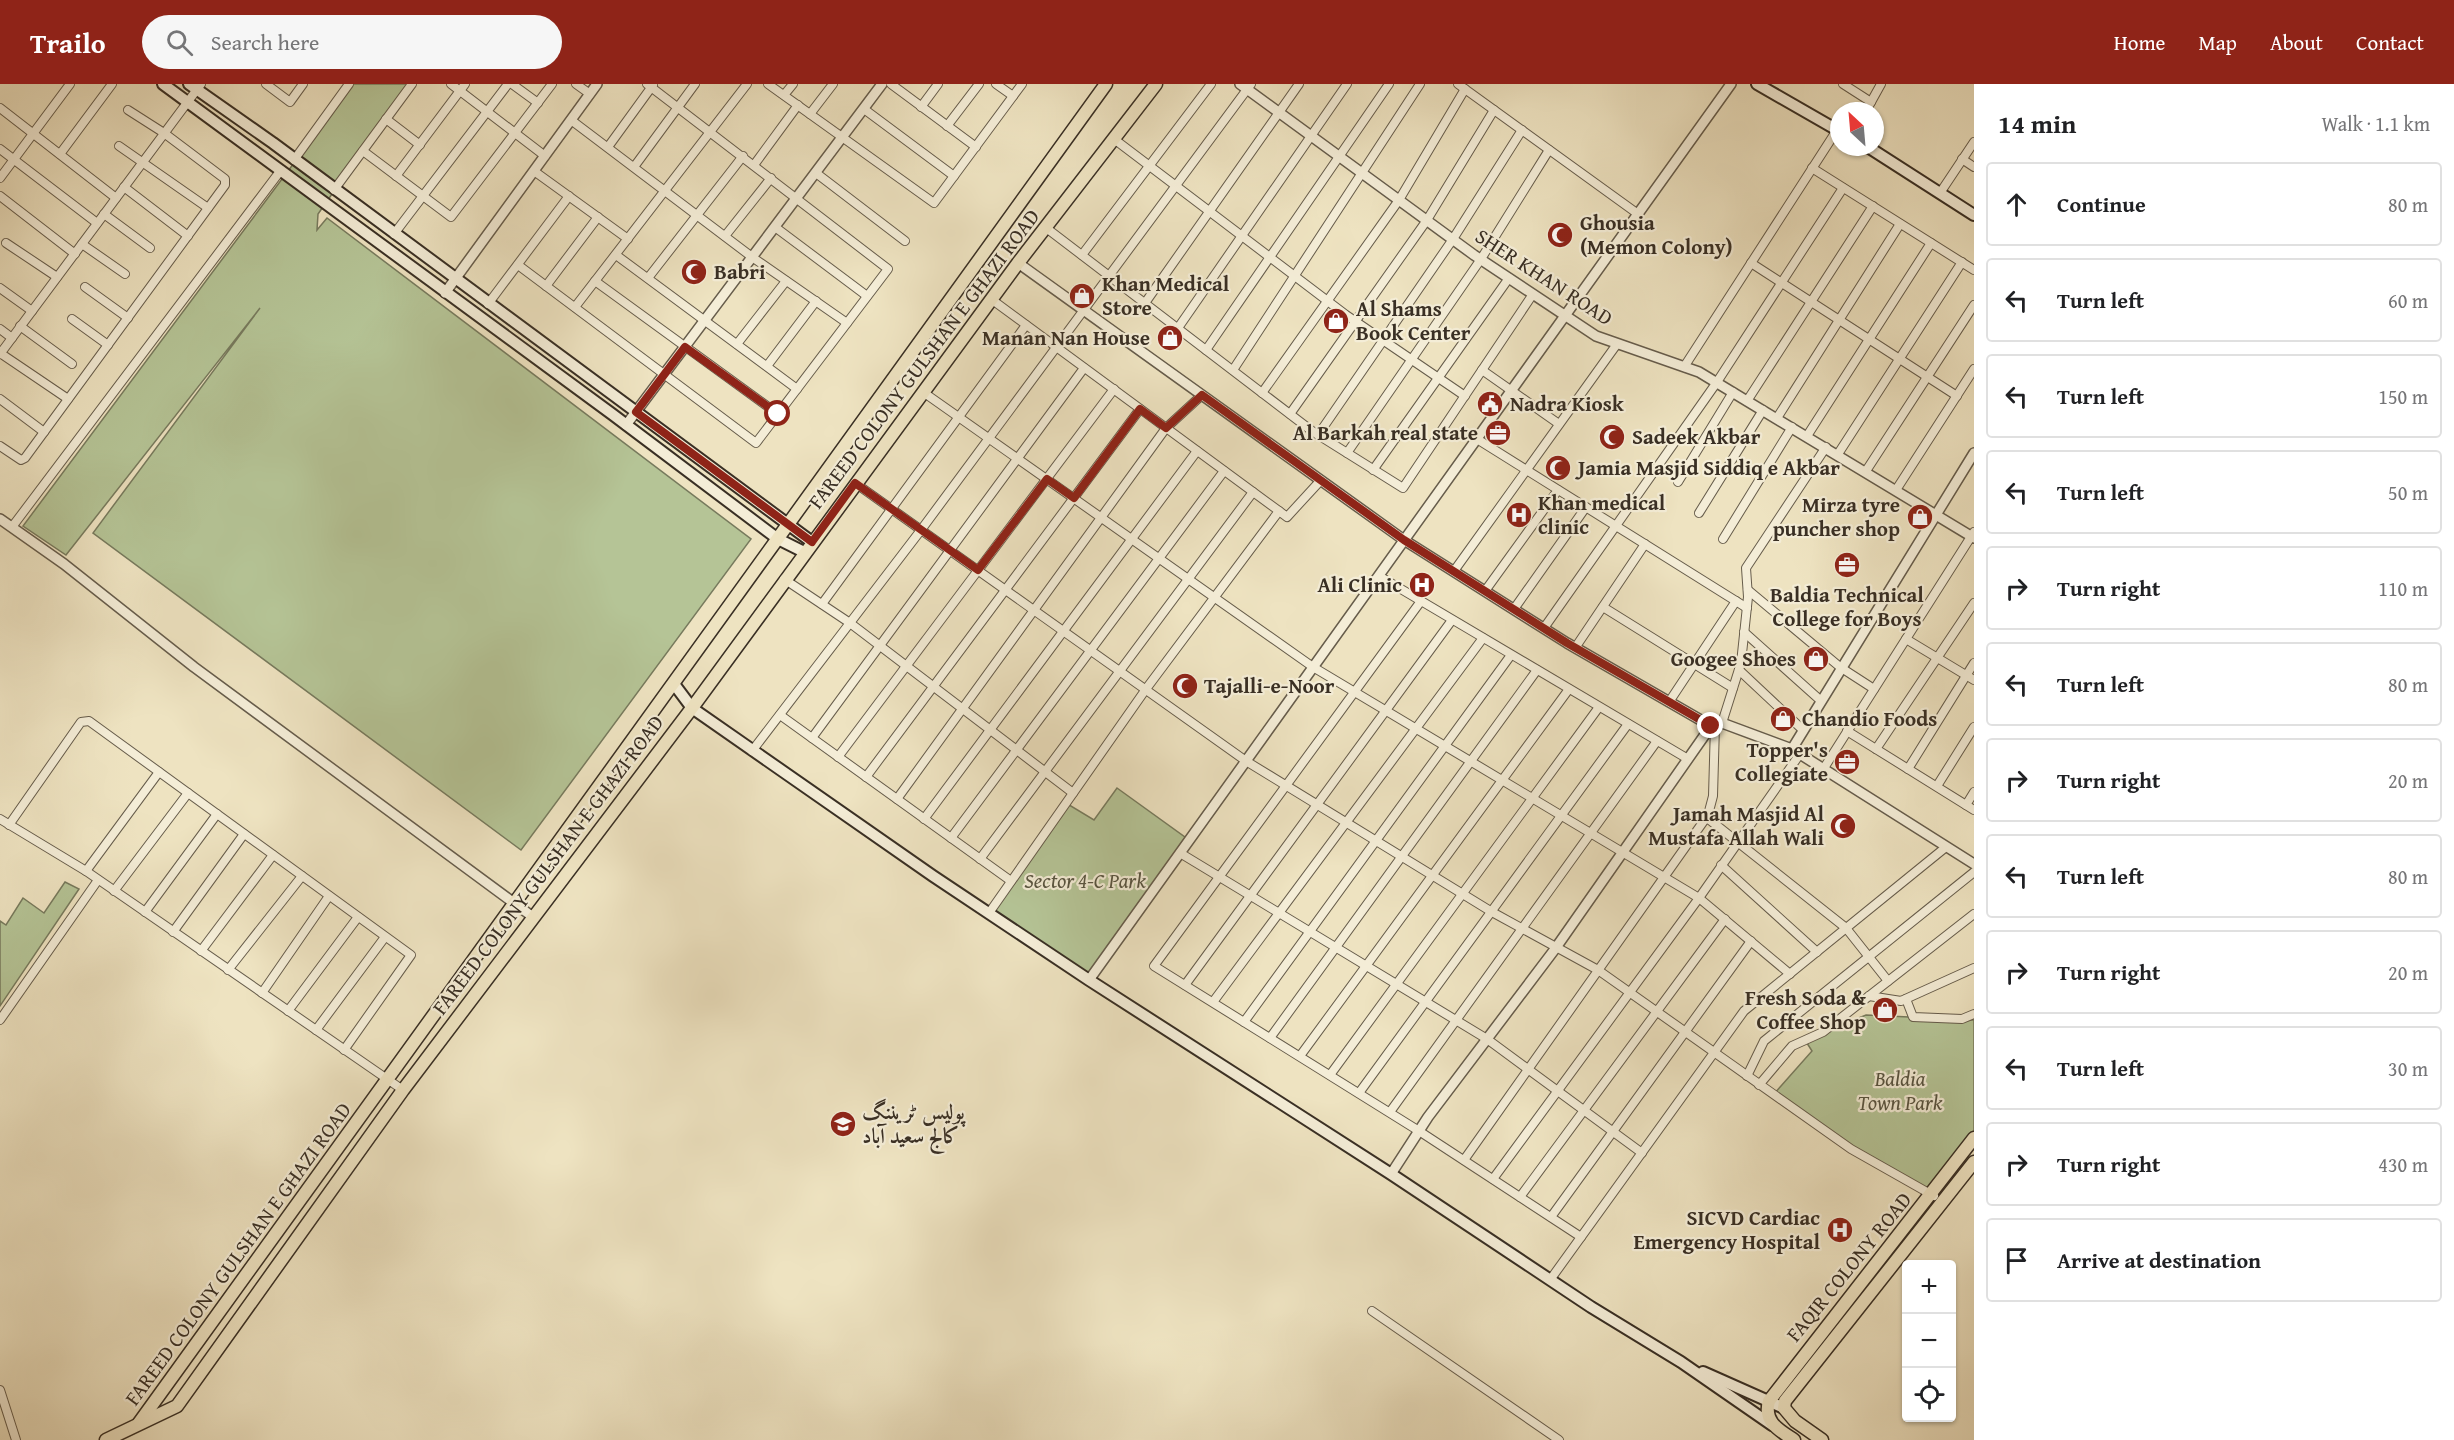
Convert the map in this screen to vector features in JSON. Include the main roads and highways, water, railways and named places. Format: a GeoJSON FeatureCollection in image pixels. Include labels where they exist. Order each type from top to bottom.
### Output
{"type":"FeatureCollection","features":[{"type":"Feature","properties":{"kind":"main road"},"geometry":{"type":"LineString","coordinates":[[163,84],[778,539],[808,547]]}},
{"type":"Feature","properties":{"kind":"main road","name":"FAREED COLONY GULSHAN E GHAZI ROAD"},"geometry":{"type":"LineString","coordinates":[[136,1426],[389,1080],[1106,84]]}},
{"type":"Feature","properties":{"kind":"main road","name":"FAREED COLONY GULSHAN E GHAZI ROAD"},"geometry":{"type":"LineString","coordinates":[[136,1426],[177,1406],[403,1090],[692,708],[784,579],[991,299],[1156,84]]}},
{"type":"Feature","properties":{"kind":"main road"},"geometry":{"type":"LineString","coordinates":[[1757,84],[1830,125]]}},
{"type":"Feature","properties":{"kind":"main road"},"geometry":{"type":"LineString","coordinates":[[196,86],[636,412],[787,526],[808,547]]}},
{"type":"Feature","properties":{"kind":"main road"},"geometry":{"type":"LineString","coordinates":[[1882,156],[1974,215]]}},
{"type":"Feature","properties":{"kind":"main road"},"geometry":{"type":"LineString","coordinates":[[674,684],[692,708],[989,913],[1550,1280],[1681,1362],[1794,1440]]}},
{"type":"Feature","properties":{"kind":"main road","name":"FAQIR COLONY ROAD"},"geometry":{"type":"LineString","coordinates":[[1784,1408],[1790,1393],[1937,1199],[1974,1138]]}},
{"type":"Feature","properties":{"kind":"main road","name":"FAQIR COLONY ROAD"},"geometry":{"type":"LineString","coordinates":[[1770,1401],[1937,1199],[1974,1162]]}},
{"type":"Feature","properties":{"kind":"main road"},"geometry":{"type":"LineString","coordinates":[[1681,1362],[1784,1408],[1795,1421],[1822,1440]]}},
{"type":"Feature","properties":{"kind":"main road"},"geometry":{"type":"LineString","coordinates":[[1770,1401],[1767,1414],[1772,1425]]}},
{"type":"Feature","properties":{"kind":"main road"},"geometry":{"type":"LineString","coordinates":[[106,1440],[136,1426]]}},
{"type":"Feature","properties":{"kind":"place","name":"Ghousia (Memon Colony)"},"geometry":{"type":"Point","coordinates":[1560,235]}},
{"type":"Feature","properties":{"kind":"place","name":"Babri"},"geometry":{"type":"Point","coordinates":[694,272]}},
{"type":"Feature","properties":{"kind":"place","name":"Khan Medical Store"},"geometry":{"type":"Point","coordinates":[1082,296]}},
{"type":"Feature","properties":{"kind":"place","name":"Al Shams Book Center"},"geometry":{"type":"Point","coordinates":[1336,321]}},
{"type":"Feature","properties":{"kind":"place","name":"Manan Nan House"},"geometry":{"type":"Point","coordinates":[1170,338]}},
{"type":"Feature","properties":{"kind":"place","name":"Nadra Kiosk"},"geometry":{"type":"Point","coordinates":[1490,404]}},
{"type":"Feature","properties":{"kind":"place","name":"Al Barkah real state"},"geometry":{"type":"Point","coordinates":[1498,433]}},
{"type":"Feature","properties":{"kind":"place","name":"Sadeek Akbar"},"geometry":{"type":"Point","coordinates":[1612,437]}},
{"type":"Feature","properties":{"kind":"place","name":"Jamia Masjid Siddiq e Akbar"},"geometry":{"type":"Point","coordinates":[1558,468]}},
{"type":"Feature","properties":{"kind":"place","name":"Khan medical clinic"},"geometry":{"type":"Point","coordinates":[1519,515]}},
{"type":"Feature","properties":{"kind":"place","name":"Mirza tyre puncher shop"},"geometry":{"type":"Point","coordinates":[1920,517]}},
{"type":"Feature","properties":{"kind":"place","name":"Baldia Technical College for Boys"},"geometry":{"type":"Point","coordinates":[1847,565]}},
{"type":"Feature","properties":{"kind":"place","name":"Ali Clinic"},"geometry":{"type":"Point","coordinates":[1422,585]}},
{"type":"Feature","properties":{"kind":"place","name":"Googee Shoes"},"geometry":{"type":"Point","coordinates":[1816,659]}},
{"type":"Feature","properties":{"kind":"place","name":"Tajalli-e-Noor"},"geometry":{"type":"Point","coordinates":[1185,686]}},
{"type":"Feature","properties":{"kind":"place","name":"Chandio Foods"},"geometry":{"type":"Point","coordinates":[1783,719]}},
{"type":"Feature","properties":{"kind":"place","name":"Topper's Collegiate"},"geometry":{"type":"Point","coordinates":[1847,762]}},
{"type":"Feature","properties":{"kind":"place","name":"Jamah Masjid Al Mustafa Allah Wali"},"geometry":{"type":"Point","coordinates":[1843,826]}},
{"type":"Feature","properties":{"kind":"place","name":"Fresh Soda & Coffee Shop"},"geometry":{"type":"Point","coordinates":[1885,1010]}},
{"type":"Feature","properties":{"kind":"place","name":"پولیس ٹریننگ کالج سعید آباد"},"geometry":{"type":"Point","coordinates":[843,1124]}},
{"type":"Feature","properties":{"kind":"place","name":"SICVD Cardiac Emergency Hospital"},"geometry":{"type":"Point","coordinates":[1840,1230]}},
{"type":"Feature","properties":{"kind":"park label","name":"Sector 4-C Park"},"geometry":{"type":"Point","coordinates":[1085,881]}},
{"type":"Feature","properties":{"kind":"park label","name":"Baldia Town Park"},"geometry":{"type":"Point","coordinates":[1900,1091]}}]}
